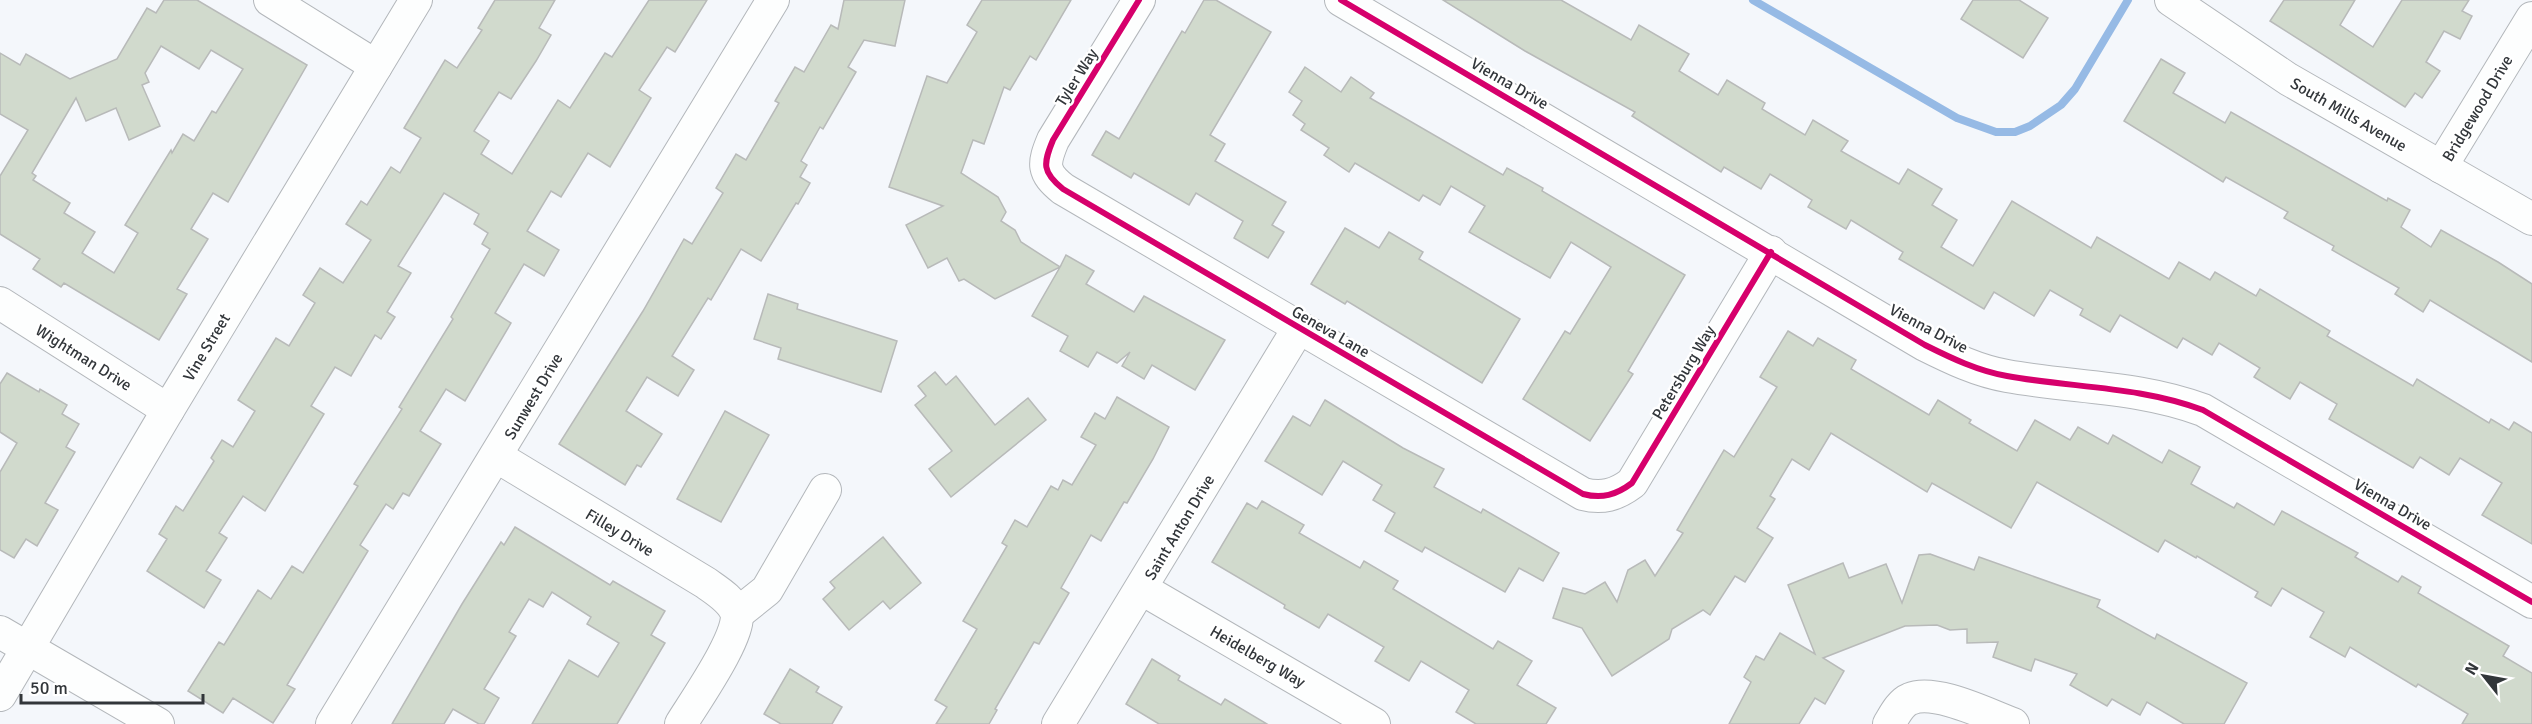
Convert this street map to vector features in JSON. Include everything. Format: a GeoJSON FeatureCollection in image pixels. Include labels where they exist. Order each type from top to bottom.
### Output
{"type":"FeatureCollection","features":[{"type":"Feature","properties":{"kind":"street"},"geometry":{"type":"LineString","coordinates":[[270,0],[376,66]]}},
{"type":"Feature","properties":{"kind":"street","name":"Vine Street"},"geometry":{"type":"LineString","coordinates":[[0,695],[168,410],[416,0]]}},
{"type":"Feature","properties":{"kind":"street","name":"Sunwest Drive"},"geometry":{"type":"LineString","coordinates":[[332,724],[773,0]]}},
{"type":"Feature","properties":{"kind":"street","name":"Tyler Way"},"geometry":{"type":"LineString","coordinates":[[1047,172],[1045,162],[1053,140],[1139,0]]}},
{"type":"Feature","properties":{"kind":"street","name":"Vienna Drive"},"geometry":{"type":"LineString","coordinates":[[1341,0],[1925,345],[1965,364],[2006,376],[2160,396],[2203,410],[2532,602]]}},
{"type":"Feature","properties":{"kind":"street","name":"South Mills Avenue"},"geometry":{"type":"LineString","coordinates":[[2171,0],[2207,10],[2288,79],[2532,219]]}},
{"type":"Feature","properties":{"kind":"street","name":"Bridgewood Drive"},"geometry":{"type":"LineString","coordinates":[[2441,167],[2532,18]]}},
{"type":"Feature","properties":{"kind":"street","name":"Geneva Lane"},"geometry":{"type":"LineString","coordinates":[[1047,172],[1052,180],[1063,189],[1583,494],[1593,497],[1610,496]]}},
{"type":"Feature","properties":{"kind":"street","name":"Petersburg Way"},"geometry":{"type":"LineString","coordinates":[[1610,496],[1632,483],[1771,252]]}},
{"type":"Feature","properties":{"kind":"street","name":"Wightman Drive"},"geometry":{"type":"LineString","coordinates":[[0,303],[168,410]]}},
{"type":"Feature","properties":{"kind":"street","name":"Saint Anton Drive"},"geometry":{"type":"LineString","coordinates":[[1058,724],[1298,328]]}},
{"type":"Feature","properties":{"kind":"street","name":"Filley Drive"},"geometry":{"type":"LineString","coordinates":[[496,456],[706,584],[731,602],[737,614]]}},
{"type":"Feature","properties":{"kind":"street"},"geometry":{"type":"LineString","coordinates":[[681,724],[733,637],[737,614],[767,590],[825,490]]}},
{"type":"Feature","properties":{"kind":"street","name":"Heidelberg Way"},"geometry":{"type":"LineString","coordinates":[[1142,588],[1374,724]]}},
{"type":"Feature","properties":{"kind":"street"},"geometry":{"type":"LineString","coordinates":[[0,632],[158,724]]}},
{"type":"Feature","properties":{"kind":"street"},"geometry":{"type":"LineString","coordinates":[[1889,724],[1908,699],[1920,696],[1955,703],[2013,724]]}},
{"type":"Feature","properties":{"kind":"building"},"geometry":{"type":"Polygon","coordinates":[[[164,0],[197,0],[307,65],[228,202],[213,193],[191,229],[208,239],[177,289],[187,294],[159,340],[64,283],[61,287],[33,269],[40,259],[0,234],[0,176],[28,130],[0,114],[0,53],[20,65],[26,54],[70,79],[117,59],[147,8],[156,13],[164,0]],[[161,46],[145,73],[149,82],[142,85],[160,126],[129,140],[116,108],[86,121],[76,98],[32,173],[36,176],[33,180],[70,203],[64,213],[95,232],[82,253],[114,273],[138,233],[125,225],[171,150],[172,153],[183,134],[194,141],[212,111],[216,113],[243,69],[211,50],[199,69],[161,46]]]}},
{"type":"Feature","properties":{"kind":"building"},"geometry":{"type":"Polygon","coordinates":[[[495,0],[555,0],[539,28],[551,35],[536,61],[511,99],[499,92],[474,131],[489,141],[481,154],[512,174],[558,100],[570,108],[605,53],[612,57],[649,0],[707,0],[675,52],[667,47],[639,90],[651,98],[610,167],[588,153],[561,197],[551,191],[527,231],[559,250],[544,276],[524,264],[495,313],[511,323],[465,401],[446,389],[420,431],[441,444],[409,496],[403,493],[393,509],[386,504],[360,545],[368,551],[287,685],[295,689],[273,723],[233,698],[223,713],[188,691],[219,642],[224,645],[258,590],[271,599],[292,566],[303,573],[358,486],[354,484],[402,409],[399,407],[453,319],[451,317],[490,249],[482,244],[488,233],[474,224],[479,214],[444,193],[398,266],[411,273],[387,312],[395,317],[381,339],[375,335],[351,376],[335,367],[311,406],[324,414],[265,511],[243,496],[219,533],[227,538],[206,571],[221,580],[204,608],[147,571],[167,539],[159,534],[176,506],[183,511],[214,461],[211,458],[222,440],[233,447],[255,411],[238,400],[276,338],[289,346],[315,303],[303,295],[320,268],[343,283],[371,240],[346,224],[361,201],[367,205],[391,167],[400,173],[421,138],[404,128],[445,60],[457,68],[482,30],[478,28],[495,0]]]}},
{"type":"Feature","properties":{"kind":"building"},"geometry":{"type":"Polygon","coordinates":[[[844,0],[905,0],[895,46],[864,40],[848,67],[856,72],[823,129],[820,127],[801,161],[807,165],[800,177],[810,183],[798,204],[796,203],[761,261],[741,249],[711,300],[708,298],[672,356],[694,370],[678,396],[647,377],[626,411],[662,434],[641,467],[637,465],[625,485],[559,444],[643,311],[684,239],[692,244],[723,193],[716,188],[736,154],[746,160],[779,103],[775,101],[795,67],[804,72],[831,25],[838,29],[844,0]]]}},
{"type":"Feature","properties":{"kind":"building"},"geometry":{"type":"Polygon","coordinates":[[[982,0],[1071,0],[1036,60],[1030,56],[1010,90],[1004,87],[984,144],[973,140],[961,173],[998,197],[1006,212],[1001,221],[1015,230],[1021,242],[1060,267],[995,299],[964,279],[959,281],[947,258],[928,268],[906,225],[943,206],[889,187],[927,76],[947,83],[977,32],[967,25],[982,0]]]}},
{"type":"Feature","properties":{"kind":"building"},"geometry":{"type":"Polygon","coordinates":[[[1204,0],[1216,0],[1271,32],[1210,135],[1225,144],[1215,161],[1286,202],[1272,225],[1284,232],[1268,258],[1234,238],[1243,221],[1196,193],[1189,205],[1134,173],[1131,178],[1092,155],[1106,131],[1119,139],[1182,31],[1185,33],[1204,0]]]}},
{"type":"Feature","properties":{"kind":"building"},"geometry":{"type":"Polygon","coordinates":[[[1443,0],[1561,0],[1631,40],[1639,25],[1689,54],[1679,71],[1718,95],[1727,80],[1765,103],[1762,109],[1805,135],[1813,120],[1848,141],[1841,151],[1899,184],[1908,169],[1942,189],[1932,205],[1957,220],[1941,247],[1973,266],[2012,201],[2091,248],[2097,237],[2169,279],[2179,262],[2210,280],[2215,272],[2256,296],[2260,289],[2330,331],[2327,336],[2413,386],[2417,379],[2489,423],[2491,419],[2509,430],[2514,422],[2532,433],[2532,544],[2482,515],[2502,483],[2460,458],[2449,475],[2420,457],[2413,468],[2329,419],[2337,404],[2300,382],[2290,399],[2254,377],[2260,368],[2219,343],[2212,355],[2183,338],[2177,348],[2120,315],[2110,332],[2080,315],[2083,309],[2050,290],[2034,316],[1994,292],[1984,309],[1899,259],[1903,252],[1851,220],[1846,229],[1808,207],[1812,200],[1770,174],[1761,189],[1724,167],[1721,172],[1632,116],[1635,112],[1525,51],[1443,0]]]}},
{"type":"Feature","properties":{"kind":"building"},"geometry":{"type":"Polygon","coordinates":[[[1973,0],[2019,0],[2048,18],[2023,58],[1961,19],[1973,0]]]}},
{"type":"Feature","properties":{"kind":"building"},"geometry":{"type":"Polygon","coordinates":[[[2284,0],[2355,0],[2340,25],[2373,47],[2402,0],[2469,0],[2462,11],[2472,16],[2460,39],[2444,31],[2426,62],[2440,71],[2422,98],[2415,93],[2405,107],[2270,21],[2284,0]]]}},
{"type":"Feature","properties":{"kind":"building"},"geometry":{"type":"Polygon","coordinates":[[[2161,59],[2185,73],[2173,93],[2225,123],[2231,112],[2387,201],[2388,198],[2410,210],[2401,227],[2431,247],[2441,230],[2532,284],[2532,362],[2430,300],[2423,312],[2395,294],[2399,288],[2332,250],[2334,246],[2284,218],[2288,212],[2226,177],[2223,182],[2124,121],[2161,59]]]}},
{"type":"Feature","properties":{"kind":"building"},"geometry":{"type":"Polygon","coordinates":[[[1305,67],[1341,92],[1351,77],[1374,93],[1370,98],[1503,175],[1507,168],[1543,188],[1542,191],[1685,275],[1628,371],[1633,374],[1590,441],[1523,399],[1565,331],[1570,334],[1611,267],[1571,242],[1550,278],[1469,232],[1485,206],[1451,186],[1440,205],[1423,195],[1419,201],[1355,163],[1349,172],[1324,155],[1329,148],[1301,130],[1305,124],[1293,115],[1302,101],[1289,92],[1305,67]]]}},
{"type":"Feature","properties":{"kind":"building"},"geometry":{"type":"Polygon","coordinates":[[[1345,228],[1379,248],[1389,232],[1423,252],[1419,259],[1520,319],[1482,383],[1347,301],[1345,304],[1311,284],[1345,228]]]}},
{"type":"Feature","properties":{"kind":"building"},"geometry":{"type":"Polygon","coordinates":[[[1066,255],[1094,271],[1086,284],[1134,312],[1144,296],[1225,340],[1195,390],[1152,365],[1144,379],[1122,366],[1130,352],[1117,363],[1097,352],[1088,367],[1060,351],[1068,336],[1032,316],[1066,255]]]}},
{"type":"Feature","properties":{"kind":"building"},"geometry":{"type":"Polygon","coordinates":[[[768,294],[798,304],[797,309],[897,341],[881,392],[778,359],[781,348],[754,339],[768,294]]]}},
{"type":"Feature","properties":{"kind":"building"},"geometry":{"type":"Polygon","coordinates":[[[1788,331],[1813,346],[1818,338],[1856,360],[1851,369],[1929,415],[1938,400],[1971,420],[1969,423],[2017,451],[2035,420],[2070,440],[2078,427],[2108,444],[2113,435],[2162,463],[2169,450],[2200,467],[2191,484],[2234,508],[2237,503],[2274,525],[2282,511],[2358,553],[2355,557],[2398,582],[2402,576],[2421,587],[2418,593],[2509,646],[2503,656],[2532,673],[2532,724],[2462,724],[2468,714],[2418,684],[2416,687],[2350,647],[2345,657],[2310,637],[2324,612],[2282,588],[2271,606],[2255,597],[2258,592],[2197,556],[2196,558],[2165,540],[2158,552],[2037,482],[2011,528],[1932,483],[1927,492],[1831,433],[1809,470],[1792,459],[1770,496],[1775,499],[1757,528],[1773,538],[1745,582],[1735,576],[1710,615],[1703,610],[1672,629],[1669,639],[1612,676],[1582,628],[1553,618],[1563,588],[1585,594],[1605,582],[1617,602],[1628,570],[1645,560],[1655,576],[1683,533],[1677,530],[1724,450],[1734,457],[1777,387],[1760,377],[1788,331]]]}},
{"type":"Feature","properties":{"kind":"building"},"geometry":{"type":"Polygon","coordinates":[[[935,372],[946,385],[956,376],[995,425],[1028,398],[1046,420],[951,497],[929,469],[952,451],[915,405],[926,396],[918,386],[935,372]]]}},
{"type":"Feature","properties":{"kind":"building"},"geometry":{"type":"Polygon","coordinates":[[[7,373],[67,405],[62,414],[79,424],[66,447],[75,452],[45,503],[58,510],[37,546],[26,539],[14,558],[0,550],[0,472],[17,443],[0,432],[0,384],[7,373]]]}},
{"type":"Feature","properties":{"kind":"building"},"geometry":{"type":"Polygon","coordinates":[[[1117,397],[1169,427],[1153,459],[1101,541],[1091,535],[1061,588],[1069,593],[1039,644],[1034,642],[995,709],[997,710],[989,724],[936,724],[947,707],[935,700],[977,629],[963,621],[1007,546],[1002,543],[1015,520],[1027,527],[1051,486],[1058,490],[1063,480],[1072,485],[1096,445],[1081,437],[1095,413],[1105,419],[1117,397]]]}},
{"type":"Feature","properties":{"kind":"building"},"geometry":{"type":"Polygon","coordinates":[[[1325,400],[1403,448],[1444,469],[1434,487],[1481,513],[1483,509],[1559,553],[1543,581],[1519,568],[1505,592],[1425,547],[1422,552],[1385,531],[1395,513],[1373,500],[1382,485],[1343,461],[1322,495],[1265,461],[1293,416],[1310,426],[1325,400]]]}},
{"type":"Feature","properties":{"kind":"building"},"geometry":{"type":"Polygon","coordinates":[[[725,411],[769,435],[721,522],[677,499],[725,411]]]}},
{"type":"Feature","properties":{"kind":"building"},"geometry":{"type":"Polygon","coordinates":[[[1262,501],[1304,525],[1299,533],[1360,568],[1364,561],[1398,581],[1393,589],[1493,649],[1498,641],[1532,661],[1517,685],[1556,708],[1546,724],[1476,724],[1456,712],[1469,690],[1421,661],[1409,681],[1375,661],[1384,647],[1328,614],[1319,628],[1212,562],[1247,503],[1257,509],[1262,501]]]}},
{"type":"Feature","properties":{"kind":"building"},"geometry":{"type":"Polygon","coordinates":[[[515,527],[610,585],[613,581],[665,611],[651,635],[665,643],[617,724],[532,724],[569,660],[598,677],[619,643],[587,624],[591,617],[552,592],[543,607],[529,599],[509,632],[516,636],[484,689],[499,698],[484,724],[479,724],[453,709],[444,724],[392,724],[462,604],[501,542],[504,545],[515,527]]]}},
{"type":"Feature","properties":{"kind":"building"},"geometry":{"type":"Polygon","coordinates":[[[883,537],[921,583],[890,609],[883,601],[849,630],[823,599],[835,588],[830,582],[883,537]]]}},
{"type":"Feature","properties":{"kind":"building"},"geometry":{"type":"Polygon","coordinates":[[[1930,554],[1974,570],[1979,557],[2100,600],[2097,607],[2155,639],[2157,634],[2247,683],[2224,724],[2184,724],[2147,702],[2140,715],[2112,699],[2107,706],[2070,685],[2077,674],[2035,659],[2031,671],[1993,657],[1998,642],[1967,643],[1967,629],[1950,630],[1937,625],[1905,626],[1823,658],[1844,671],[1825,704],[1815,698],[1799,724],[1729,724],[1751,682],[1744,677],[1756,656],[1764,660],[1780,633],[1815,654],[1788,585],[1843,563],[1849,578],[1886,564],[1902,603],[1919,555],[1930,554]]]}},
{"type":"Feature","properties":{"kind":"building"},"geometry":{"type":"Polygon","coordinates":[[[1152,659],[1180,676],[1178,680],[1221,705],[1225,699],[1267,724],[1159,724],[1126,704],[1152,659]]]}},
{"type":"Feature","properties":{"kind":"building"},"geometry":{"type":"Polygon","coordinates":[[[790,669],[819,687],[816,692],[842,707],[832,724],[781,724],[764,714],[790,669]]]}},
{"type":"Feature","properties":{"kind":"waterway"},"geometry":{"type":"LineString","coordinates":[[1753,0],[1957,118],[1996,132],[2015,132],[2030,126],[2061,105],[2075,89],[2128,0]]}},
{"type":"Feature","properties":{"kind":"cycle path"},"geometry":{"type":"LineString","coordinates":[[1139,0],[1053,140],[1046,162],[1051,178],[1063,189],[1583,494],[1609,495],[1632,483],[1771,252]]}},
{"type":"Feature","properties":{"kind":"cycle path"},"geometry":{"type":"LineString","coordinates":[[1341,0],[1925,345],[1965,364],[1996,374],[2155,396],[2203,410],[2532,602]]}}]}
